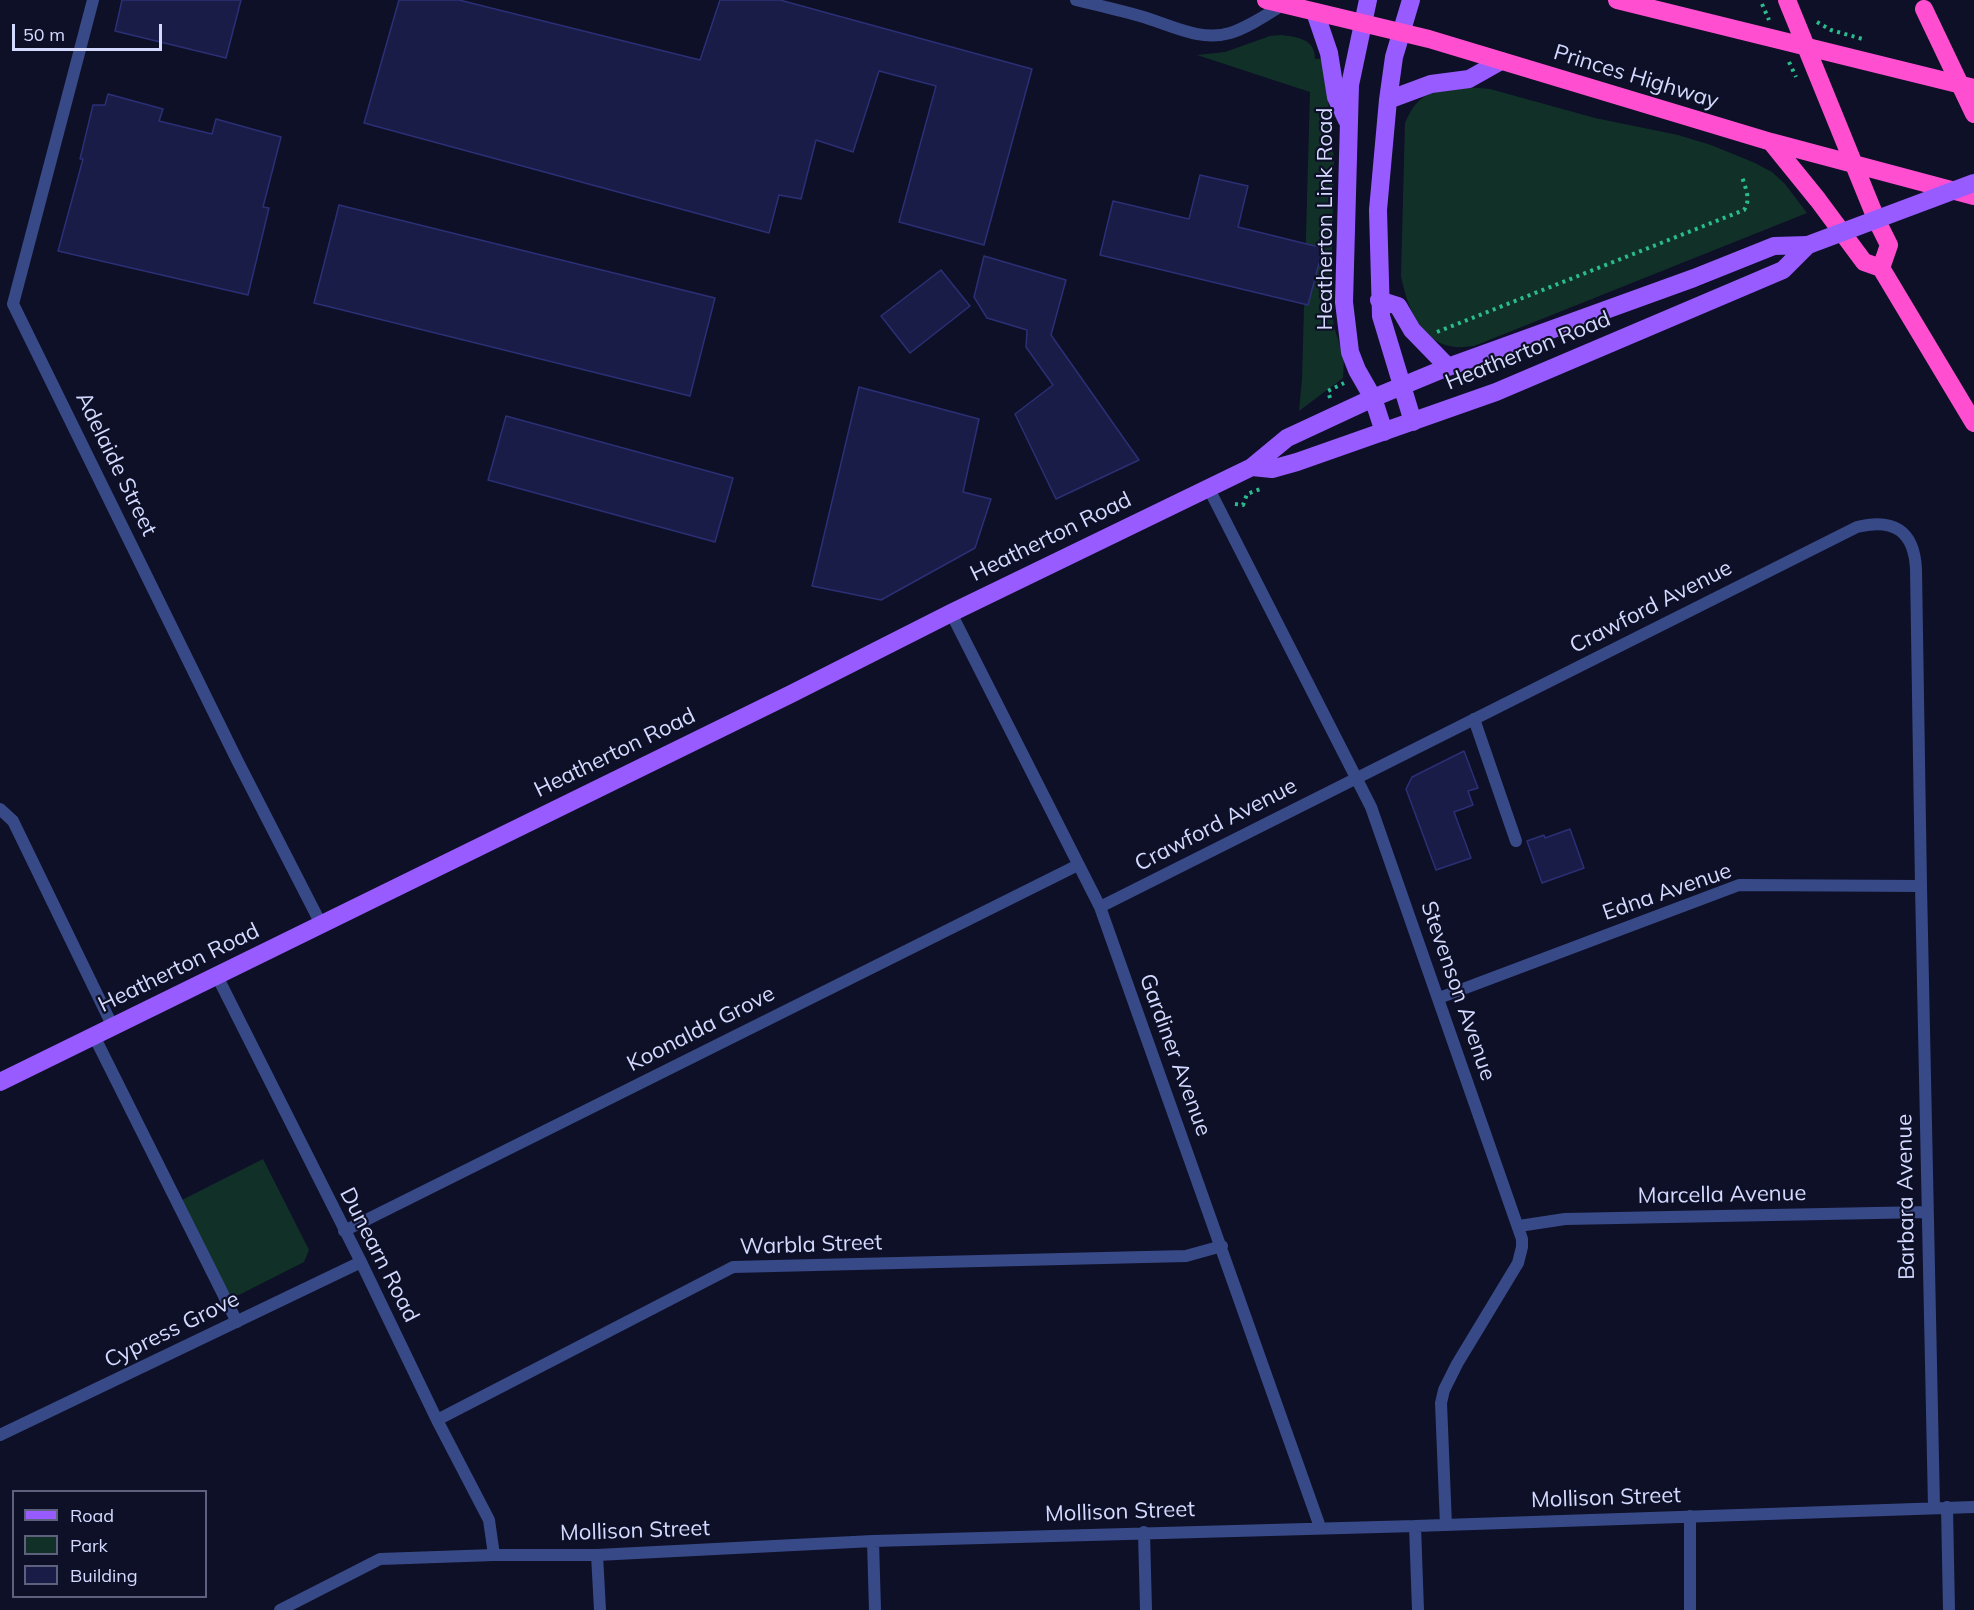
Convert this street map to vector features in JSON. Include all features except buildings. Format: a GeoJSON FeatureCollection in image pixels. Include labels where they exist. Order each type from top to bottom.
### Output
{"type":"FeatureCollection","features":[{"type":"Feature","properties":{"kind":"highway","name":"Princes Highway"},"geometry":{"type":"LineString","coordinates":[[1266,0],[1401,32],[1771,142],[1974,196]]}},
{"type":"Feature","properties":{"kind":"highway"},"geometry":{"type":"LineString","coordinates":[[1617,0],[1662,4],[1807,48],[1974,88]]}},
{"type":"Feature","properties":{"kind":"highway"},"geometry":{"type":"LineString","coordinates":[[1787,0],[1855,164],[1876,221],[1889,245],[1881,268]]}},
{"type":"Feature","properties":{"kind":"highway"},"geometry":{"type":"LineString","coordinates":[[1921,5],[1974,114]]}},
{"type":"Feature","properties":{"kind":"highway"},"geometry":{"type":"LineString","coordinates":[[1771,142],[1864,262],[1881,268],[1974,423]]}},
{"type":"Feature","properties":{"kind":"main road","name":"Heatherton Link Road"},"geometry":{"type":"LineString","coordinates":[[1368,0],[1350,85],[1344,302],[1350,352],[1373,398],[1384,432]]}},
{"type":"Feature","properties":{"kind":"main road"},"geometry":{"type":"LineString","coordinates":[[1411,0],[1394,57],[1378,210],[1379,300],[1386,336],[1413,422]]}},
{"type":"Feature","properties":{"kind":"main road"},"geometry":{"type":"LineString","coordinates":[[1315,12],[1329,53],[1336,97],[1348,122]]}},
{"type":"Feature","properties":{"kind":"main road"},"geometry":{"type":"LineString","coordinates":[[1388,100],[1431,84],[1469,79],[1501,62]]}},
{"type":"Feature","properties":{"kind":"main road","name":"Heatherton Road"},"geometry":{"type":"LineString","coordinates":[[0,1082],[1252,467],[1287,438],[1373,398],[1448,367],[1694,278],[1774,246],[1808,245],[1974,183]]}},
{"type":"Feature","properties":{"kind":"main road","name":"Heatherton Road"},"geometry":{"type":"LineString","coordinates":[[1252,467],[1272,469],[1496,392],[1783,270],[1808,245]]}},
{"type":"Feature","properties":{"kind":"main road"},"geometry":{"type":"LineString","coordinates":[[1379,300],[1398,306],[1412,330],[1448,367]]}},
{"type":"Feature","properties":{"kind":"street","name":"Adelaide Street"},"geometry":{"type":"LineString","coordinates":[[93,0],[13,304],[226,738],[321,924]]}},
{"type":"Feature","properties":{"kind":"street"},"geometry":{"type":"LineString","coordinates":[[1076,0],[1129,13],[1190,33],[1214,36],[1248,26],[1284,4]]}},
{"type":"Feature","properties":{"kind":"street","name":"Stevenson Avenue"},"geometry":{"type":"LineString","coordinates":[[1208,487],[1371,807],[1519,1226],[1522,1247],[1518,1263],[1457,1364],[1444,1390],[1441,1403],[1446,1525]]}},
{"type":"Feature","properties":{"kind":"street","name":"Crawford Avenue"},"geometry":{"type":"LineString","coordinates":[[1100,907],[1857,527],[1874,523],[1888,524],[1901,530],[1916,554],[1921,886]]}},
{"type":"Feature","properties":{"kind":"street","name":"Gardiner Avenue"},"geometry":{"type":"LineString","coordinates":[[951,613],[1100,907],[1320,1527]]}},
{"type":"Feature","properties":{"kind":"street"},"geometry":{"type":"LineString","coordinates":[[1474,718],[1516,841]]}},
{"type":"Feature","properties":{"kind":"street"},"geometry":{"type":"LineString","coordinates":[[0,809],[13,821],[114,1027]]}},
{"type":"Feature","properties":{"kind":"street","name":"Koonalda Grove"},"geometry":{"type":"LineString","coordinates":[[344,1231],[1078,865]]}},
{"type":"Feature","properties":{"kind":"street","name":"Edna Avenue"},"geometry":{"type":"LineString","coordinates":[[1439,998],[1739,885],[1921,886]]}},
{"type":"Feature","properties":{"kind":"street","name":"Barbara Avenue"},"geometry":{"type":"LineString","coordinates":[[1921,886],[1934,1507]]}},
{"type":"Feature","properties":{"kind":"street","name":"Dunearn Road"},"geometry":{"type":"LineString","coordinates":[[217,976],[489,1520],[494,1555]]}},
{"type":"Feature","properties":{"kind":"street"},"geometry":{"type":"LineString","coordinates":[[94,1036],[237,1322]]}},
{"type":"Feature","properties":{"kind":"street","name":"Marcella Avenue"},"geometry":{"type":"LineString","coordinates":[[1519,1226],[1565,1219],[1927,1212]]}},
{"type":"Feature","properties":{"kind":"street","name":"Warbla Street"},"geometry":{"type":"LineString","coordinates":[[437,1420],[733,1268],[1186,1256],[1222,1246]]}},
{"type":"Feature","properties":{"kind":"street","name":"Cypress Grove"},"geometry":{"type":"LineString","coordinates":[[0,1435],[361,1262]]}},
{"type":"Feature","properties":{"kind":"street"},"geometry":{"type":"LineString","coordinates":[[1947,1507],[1949,1610]]}},
{"type":"Feature","properties":{"kind":"street","name":"Mollison Street"},"geometry":{"type":"LineString","coordinates":[[280,1610],[380,1559],[494,1555],[597,1555],[873,1541],[1974,1507]]}},
{"type":"Feature","properties":{"kind":"street"},"geometry":{"type":"LineString","coordinates":[[1690,1516],[1690,1610]]}},
{"type":"Feature","properties":{"kind":"street"},"geometry":{"type":"LineString","coordinates":[[1415,1526],[1418,1610]]}},
{"type":"Feature","properties":{"kind":"street"},"geometry":{"type":"LineString","coordinates":[[1144,1533],[1146,1610]]}},
{"type":"Feature","properties":{"kind":"street"},"geometry":{"type":"LineString","coordinates":[[873,1541],[874,1610]]}},
{"type":"Feature","properties":{"kind":"street"},"geometry":{"type":"LineString","coordinates":[[597,1555],[600,1610]]}},
{"type":"Feature","properties":{"kind":"path"},"geometry":{"type":"LineString","coordinates":[[1758,0],[1762,4],[1768,2]]}},
{"type":"Feature","properties":{"kind":"path"},"geometry":{"type":"LineString","coordinates":[[1815,20],[1832,30],[1877,43]]}},
{"type":"Feature","properties":{"kind":"path"},"geometry":{"type":"LineString","coordinates":[[1425,344],[1432,333],[1744,210],[1748,205],[1748,195],[1742,177]]}},
{"type":"Feature","properties":{"kind":"path"},"geometry":{"type":"LineString","coordinates":[[1336,415],[1328,392],[1342,383],[1361,377]]}},
{"type":"Feature","properties":{"kind":"green space"},"geometry":{"type":"Polygon","coordinates":[[[1281,35],[1304,40],[1312,47],[1315,59],[1324,59],[1334,160],[1331,298],[1334,327],[1344,358],[1343,378],[1299,411],[1302,379],[1310,92],[1197,55],[1225,52],[1270,36],[1281,35]]]}},
{"type":"Feature","properties":{"kind":"green space"},"geometry":{"type":"Polygon","coordinates":[[[1466,87],[1490,89],[1595,118],[1678,135],[1711,145],[1772,172],[1785,184],[1807,213],[1474,346],[1457,347],[1443,344],[1432,338],[1417,321],[1407,299],[1401,276],[1405,123],[1416,105],[1429,94],[1445,89],[1466,87]]]}},
{"type":"Feature","properties":{"kind":"green space"},"geometry":{"type":"Polygon","coordinates":[[[263,1159],[309,1250],[304,1262],[231,1299],[182,1200],[263,1159]]]}}]}
